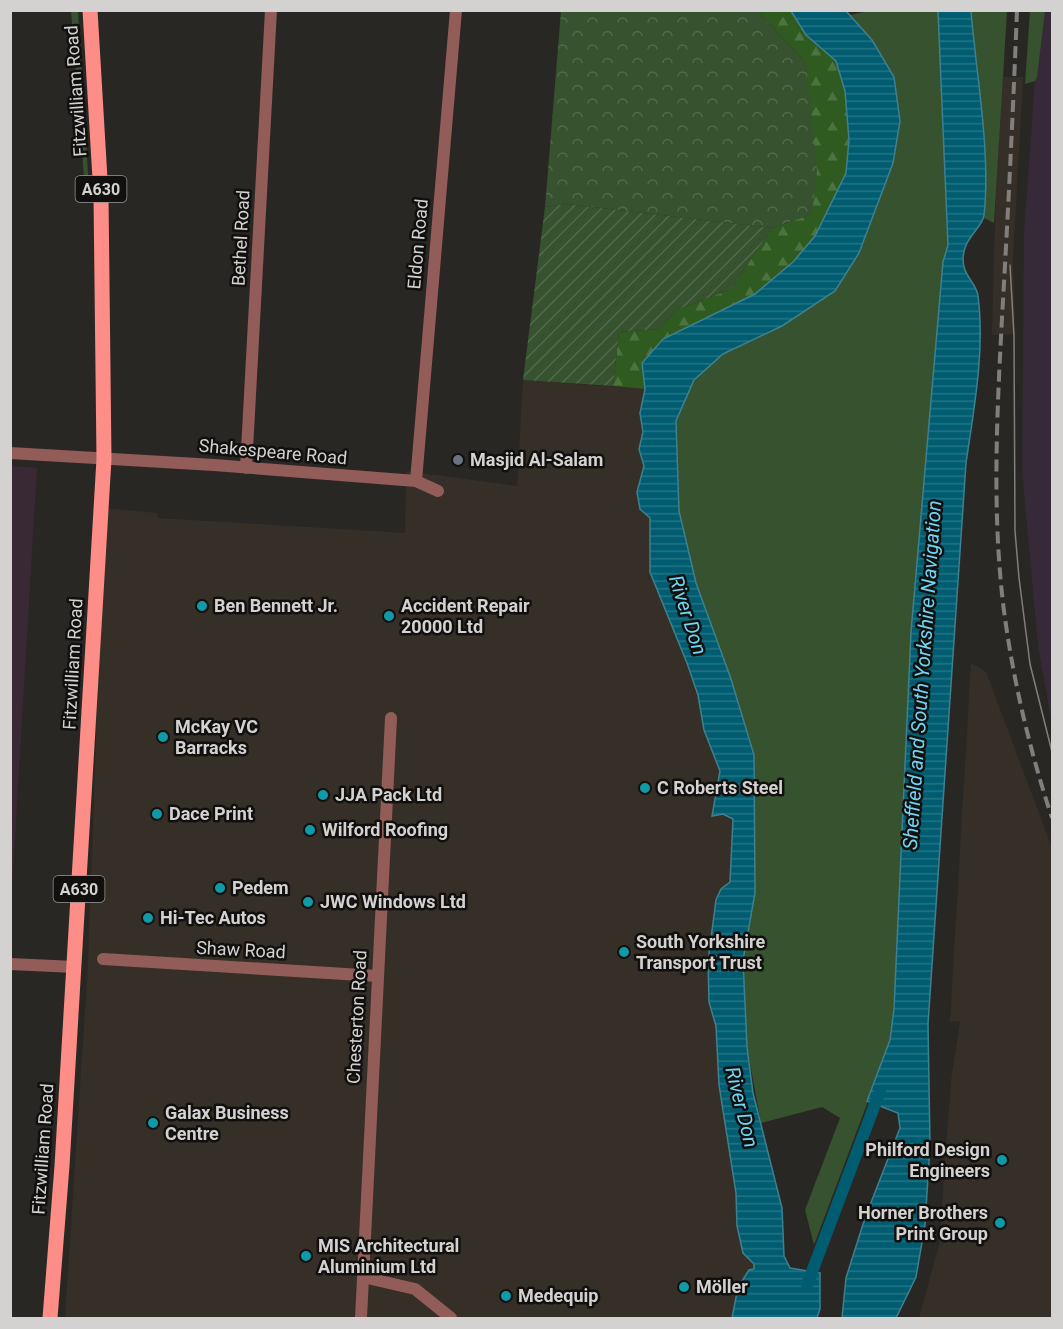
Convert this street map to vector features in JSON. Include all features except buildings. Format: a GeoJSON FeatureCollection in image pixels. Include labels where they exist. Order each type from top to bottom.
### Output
{"type":"FeatureCollection","features":[{"type":"Feature","properties":{"kind":"main road","name":"Fitzwilliam Road"},"geometry":{"type":"LineString","coordinates":[[50,1318],[75,967],[104,459],[101,196],[90,10]]}},
{"type":"Feature","properties":{"kind":"street","name":"Bethel Road"},"geometry":{"type":"LineString","coordinates":[[246,468],[271,10]]}},
{"type":"Feature","properties":{"kind":"street","name":"Eldon Road"},"geometry":{"type":"LineString","coordinates":[[416,482],[456,10]]}},
{"type":"Feature","properties":{"kind":"street","name":"Shakespeare Road"},"geometry":{"type":"LineString","coordinates":[[10,453],[246,468],[416,482],[438,491]]}},
{"type":"Feature","properties":{"kind":"street","name":"Chesterton Road"},"geometry":{"type":"LineString","coordinates":[[362,1318],[391,718]]}},
{"type":"Feature","properties":{"kind":"street","name":"Shaw Road"},"geometry":{"type":"LineString","coordinates":[[103,959],[377,976]]}},
{"type":"Feature","properties":{"kind":"street"},"geometry":{"type":"LineString","coordinates":[[10,964],[75,967]]}},
{"type":"Feature","properties":{"kind":"street"},"geometry":{"type":"LineString","coordinates":[[363,1277],[415,1289],[451,1318]]}},
{"type":"Feature","properties":{"kind":"shaded area"},"geometry":{"type":"Polygon","coordinates":[[[1045,11],[1052,11],[1052,725],[1038,645],[1022,470],[1024,233],[1035,81],[1045,11]]]}},
{"type":"Feature","properties":{"kind":"shaded area"},"geometry":{"type":"Polygon","coordinates":[[[1003,77],[1023,77],[1013,259],[1015,334],[992,335],[997,150],[1003,77]]]}},
{"type":"Feature","properties":{"kind":"shaded area"},"geometry":{"type":"Polygon","coordinates":[[[523,380],[645,389],[640,413],[643,432],[640,449],[644,465],[637,492],[640,509],[650,518],[650,572],[687,663],[698,695],[704,730],[720,771],[712,816],[723,814],[733,819],[730,882],[721,889],[716,900],[708,961],[709,1002],[716,1026],[719,1085],[736,1193],[737,1226],[748,1260],[754,1264],[754,1269],[738,1287],[732,1318],[65,1318],[88,965],[104,508],[157,513],[158,518],[405,533],[406,471],[517,486],[523,380]]]}},
{"type":"Feature","properties":{"kind":"shaded area"},"geometry":{"type":"Polygon","coordinates":[[[10,466],[37,468],[11,905],[10,905],[10,466]]]}},
{"type":"Feature","properties":{"kind":"shaded area"},"geometry":{"type":"Polygon","coordinates":[[[971,663],[986,672],[1052,848],[1052,1318],[919,1318],[939,1245],[951,1081],[960,1022],[950,1021],[971,663]]]}},
{"type":"Feature","properties":{"kind":"green space"},"geometry":{"type":"Polygon","coordinates":[[[874,10],[938,11],[948,245],[943,262],[911,632],[899,938],[891,1040],[814,1245],[805,1210],[840,1118],[822,1107],[761,1123],[747,1047],[743,960],[755,893],[754,755],[731,679],[696,583],[679,511],[676,421],[694,380],[723,354],[782,326],[875,207],[893,163],[872,40],[850,15],[874,10]]]}},
{"type":"Feature","properties":{"kind":"green space"},"geometry":{"type":"Polygon","coordinates":[[[71,11],[78,11],[89,190],[85,190],[71,11]]]}},
{"type":"Feature","properties":{"kind":"green space"},"geometry":{"type":"Polygon","coordinates":[[[561,11],[758,11],[806,63],[817,171],[812,214],[772,228],[566,204],[545,207],[561,11]]]}},
{"type":"Feature","properties":{"kind":"green space"},"geometry":{"type":"Polygon","coordinates":[[[758,11],[791,11],[806,35],[836,61],[845,91],[849,140],[846,173],[815,236],[793,262],[755,294],[663,339],[642,363],[645,389],[613,386],[619,332],[660,329],[676,310],[731,289],[772,228],[812,214],[806,63],[758,11]]]}},
{"type":"Feature","properties":{"kind":"green space"},"geometry":{"type":"Polygon","coordinates":[[[971,11],[1007,11],[994,223],[984,218],[984,147],[971,11]]]}},
{"type":"Feature","properties":{"kind":"green space"},"geometry":{"type":"Polygon","coordinates":[[[1030,11],[1045,11],[1037,77],[1035,81],[1025,84],[1030,11]]]}},
{"type":"Feature","properties":{"kind":"green space"},"geometry":{"type":"Polygon","coordinates":[[[566,204],[772,228],[731,289],[676,310],[660,329],[619,332],[613,386],[523,380],[545,207],[566,204]]]}},
{"type":"Feature","properties":{"kind":"water","name":"River Don"},"geometry":{"type":"Polygon","coordinates":[[[791,11],[846,11],[872,40],[894,77],[900,121],[893,163],[859,253],[835,291],[782,326],[723,354],[694,380],[676,421],[679,511],[696,583],[731,679],[754,755],[755,893],[743,960],[747,1047],[753,1093],[782,1208],[784,1256],[790,1268],[820,1273],[820,1309],[817,1318],[732,1318],[738,1287],[749,1270],[754,1269],[754,1264],[743,1253],[737,1226],[736,1193],[719,1085],[716,1026],[709,1002],[708,961],[716,900],[721,889],[730,882],[733,819],[723,814],[712,816],[720,771],[704,730],[698,695],[687,663],[650,572],[650,518],[640,509],[637,492],[644,466],[639,449],[643,432],[640,413],[645,389],[642,363],[663,339],[755,294],[793,262],[815,236],[846,173],[849,140],[845,91],[836,61],[806,35],[791,11]]]}},
{"type":"Feature","properties":{"kind":"water"},"geometry":{"type":"Polygon","coordinates":[[[938,11],[971,11],[982,113],[986,191],[983,220],[967,242],[963,258],[965,271],[976,288],[978,296],[980,337],[975,401],[966,463],[928,1024],[930,1145],[925,1225],[916,1277],[896,1318],[842,1318],[846,1278],[865,1218],[900,1128],[898,1113],[867,1101],[890,1040],[894,1009],[911,632],[943,262],[948,245],[938,11]]]}},
{"type":"Feature","properties":{"kind":"waterway","name":"Sheffield and South Yorkshire Navigation"},"geometry":{"type":"LineString","coordinates":[[807,1285],[880,1091]]}},
{"type":"Feature","properties":{"kind":"tram line"},"geometry":{"type":"LineString","coordinates":[[1010,265],[1014,336],[1015,531],[1019,578],[1030,664],[1052,752]]}},
{"type":"Feature","properties":{"kind":"railway"},"geometry":{"type":"LineString","coordinates":[[1017,10],[998,389],[996,460],[998,532],[1003,603],[1016,685],[1052,818]]}},
{"type":"Feature","properties":{"kind":"place","name":"Masjid Al-Salam"},"geometry":{"type":"Point","coordinates":[458,460]}},
{"type":"Feature","properties":{"kind":"place","name":"Ben Bennett Jr."},"geometry":{"type":"Point","coordinates":[202,606]}},
{"type":"Feature","properties":{"kind":"place","name":"Accident Repair 20000 Ltd"},"geometry":{"type":"Point","coordinates":[389,616]}},
{"type":"Feature","properties":{"kind":"place","name":"McKay VC Barracks"},"geometry":{"type":"Point","coordinates":[163,737]}},
{"type":"Feature","properties":{"kind":"place","name":"C Roberts Steel"},"geometry":{"type":"Point","coordinates":[645,788]}},
{"type":"Feature","properties":{"kind":"place","name":"JJA Pack Ltd"},"geometry":{"type":"Point","coordinates":[323,795]}},
{"type":"Feature","properties":{"kind":"place","name":"Dace Print"},"geometry":{"type":"Point","coordinates":[157,814]}},
{"type":"Feature","properties":{"kind":"place","name":"Wilford Roofing"},"geometry":{"type":"Point","coordinates":[310,830]}},
{"type":"Feature","properties":{"kind":"place","name":"Pedem"},"geometry":{"type":"Point","coordinates":[220,888]}},
{"type":"Feature","properties":{"kind":"place","name":"JWC Windows Ltd"},"geometry":{"type":"Point","coordinates":[308,902]}},
{"type":"Feature","properties":{"kind":"place","name":"Hi-Tec Autos"},"geometry":{"type":"Point","coordinates":[148,918]}},
{"type":"Feature","properties":{"kind":"place","name":"South Yorkshire Transport Trust"},"geometry":{"type":"Point","coordinates":[624,952]}},
{"type":"Feature","properties":{"kind":"place","name":"Galax Business Centre"},"geometry":{"type":"Point","coordinates":[153,1123]}},
{"type":"Feature","properties":{"kind":"place","name":"Philford Design Engineers"},"geometry":{"type":"Point","coordinates":[1002,1160]}},
{"type":"Feature","properties":{"kind":"place","name":"Horner Brothers Print Group"},"geometry":{"type":"Point","coordinates":[1000,1223]}},
{"type":"Feature","properties":{"kind":"place","name":"MIS Architectural Aluminium Ltd"},"geometry":{"type":"Point","coordinates":[306,1256]}},
{"type":"Feature","properties":{"kind":"place","name":"Möller"},"geometry":{"type":"Point","coordinates":[684,1287]}},
{"type":"Feature","properties":{"kind":"place","name":"Medequip"},"geometry":{"type":"Point","coordinates":[506,1296]}}]}
